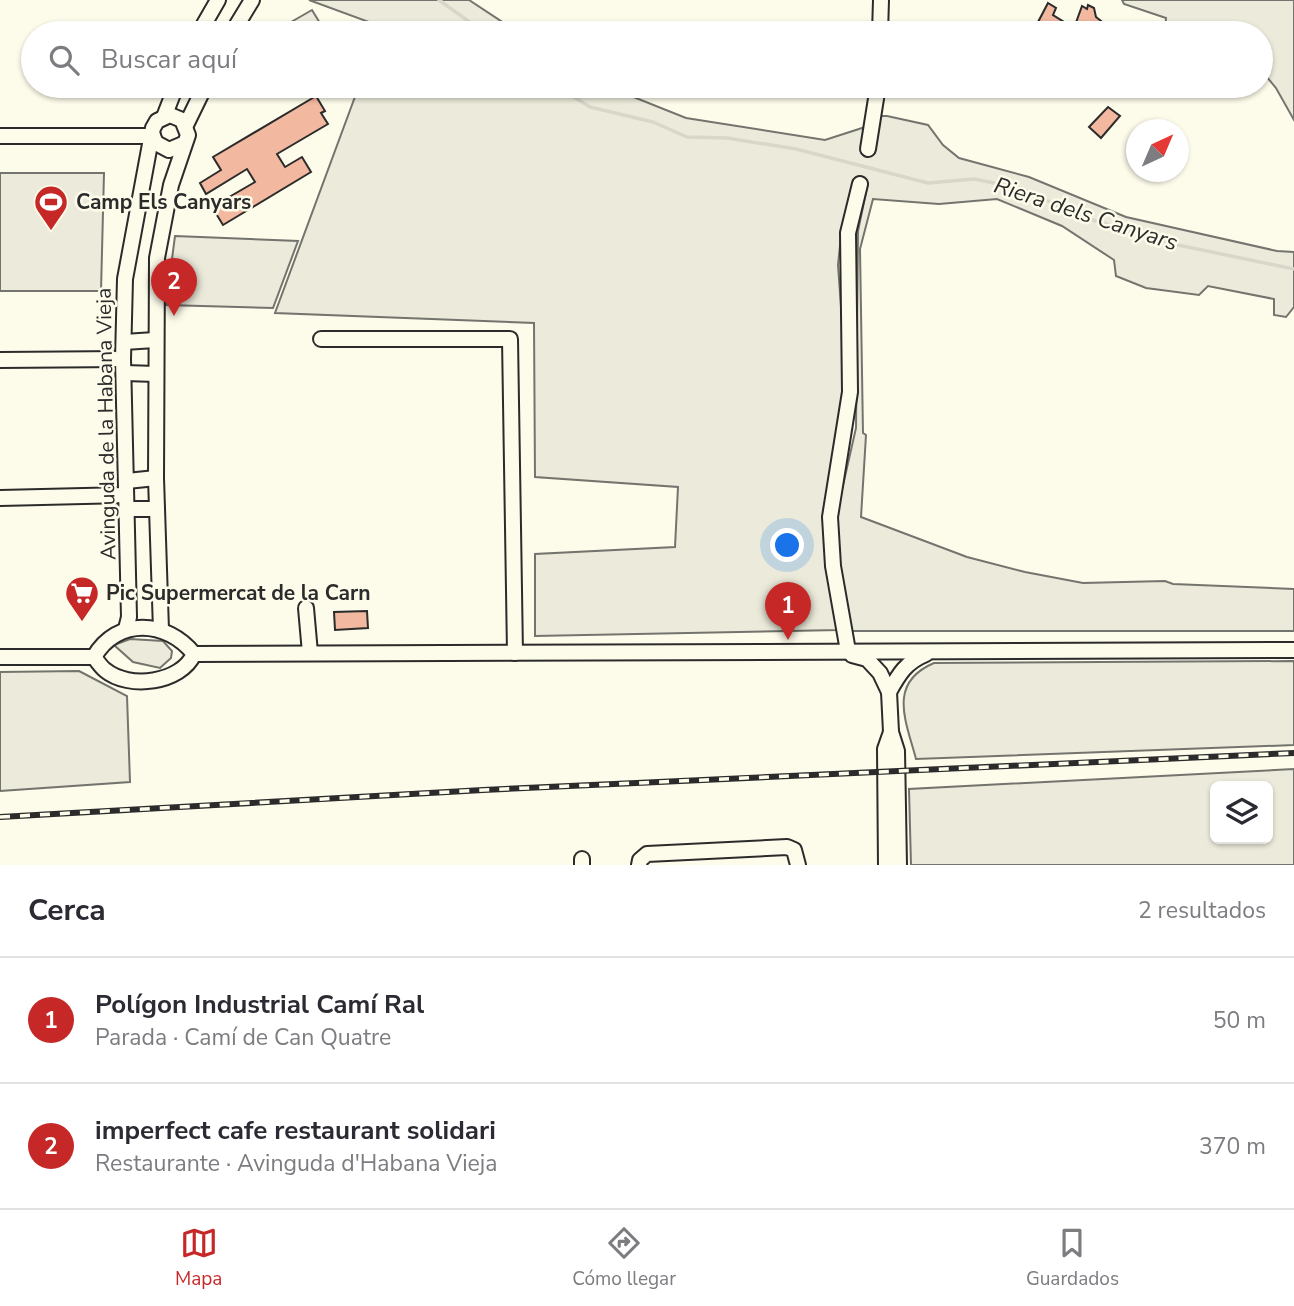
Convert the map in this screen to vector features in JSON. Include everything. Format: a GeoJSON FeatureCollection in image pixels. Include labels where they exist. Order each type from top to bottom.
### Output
{"type":"FeatureCollection","features":[{"type":"Feature","properties":{"kind":"street"},"geometry":{"type":"LineString","coordinates":[[206,21],[218,0]]}},
{"type":"Feature","properties":{"kind":"street"},"geometry":{"type":"LineString","coordinates":[[239,21],[252,0]]}},
{"type":"Feature","properties":{"kind":"street"},"geometry":{"type":"LineString","coordinates":[[880,21],[881,0]]}},
{"type":"Feature","properties":{"kind":"street"},"geometry":{"type":"LineString","coordinates":[[163,117],[171,98]]}},
{"type":"Feature","properties":{"kind":"street"},"geometry":{"type":"LineString","coordinates":[[186,125],[199,98]]}},
{"type":"Feature","properties":{"kind":"street"},"geometry":{"type":"LineString","coordinates":[[869,149],[876,98]]}},
{"type":"Feature","properties":{"kind":"street"},"geometry":{"type":"LineString","coordinates":[[161,630],[156,478],[157,258],[171,185],[188,135],[186,125],[176,116],[163,117],[157,121],[153,136],[156,143],[169,150],[183,144]]}},
{"type":"Feature","properties":{"kind":"street"},"geometry":{"type":"LineString","coordinates":[[0,136],[153,136]]}},
{"type":"Feature","properties":{"kind":"street","name":"Avinguda de la Habana Vieja"},"geometry":{"type":"LineString","coordinates":[[125,629],[129,617],[125,279],[153,136]]}},
{"type":"Feature","properties":{"kind":"street"},"geometry":{"type":"LineString","coordinates":[[843,651],[830,517],[850,392],[848,233],[860,184]]}},
{"type":"Feature","properties":{"kind":"street"},"geometry":{"type":"LineString","coordinates":[[321,339],[510,339],[515,653]]}},
{"type":"Feature","properties":{"kind":"street"},"geometry":{"type":"LineString","coordinates":[[124,342],[155,340]]}},
{"type":"Feature","properties":{"kind":"street"},"geometry":{"type":"LineString","coordinates":[[0,360],[124,366],[156,374]]}},
{"type":"Feature","properties":{"kind":"street"},"geometry":{"type":"LineString","coordinates":[[127,495],[156,478]]}},
{"type":"Feature","properties":{"kind":"street"},"geometry":{"type":"LineString","coordinates":[[0,498],[127,495],[157,509]]}},
{"type":"Feature","properties":{"kind":"street"},"geometry":{"type":"LineString","coordinates":[[306,608],[310,653]]}},
{"type":"Feature","properties":{"kind":"street"},"geometry":{"type":"LineString","coordinates":[[94,657],[111,636],[125,629],[161,630],[183,640],[194,654]]}},
{"type":"Feature","properties":{"kind":"street"},"geometry":{"type":"LineString","coordinates":[[194,654],[1294,650]]}},
{"type":"Feature","properties":{"kind":"street"},"geometry":{"type":"LineString","coordinates":[[843,651],[867,659],[880,673],[890,692],[891,732],[897,751],[900,865]]}},
{"type":"Feature","properties":{"kind":"street"},"geometry":{"type":"LineString","coordinates":[[890,692],[906,666],[930,652]]}},
{"type":"Feature","properties":{"kind":"street"},"geometry":{"type":"LineString","coordinates":[[94,657],[105,671],[124,679],[149,680],[179,673],[190,663],[194,654]]}},
{"type":"Feature","properties":{"kind":"street"},"geometry":{"type":"LineString","coordinates":[[0,657],[94,657]]}},
{"type":"Feature","properties":{"kind":"street"},"geometry":{"type":"LineString","coordinates":[[886,865],[885,749],[891,732]]}},
{"type":"Feature","properties":{"kind":"street"},"geometry":{"type":"LineString","coordinates":[[639,865],[647,853],[787,847],[794,850],[798,865]]}},
{"type":"Feature","properties":{"kind":"shaded area"},"geometry":{"type":"Polygon","coordinates":[[[309,0],[469,0],[501,21],[366,21],[309,0]]]}},
{"type":"Feature","properties":{"kind":"shaded area"},"geometry":{"type":"Polygon","coordinates":[[[1122,0],[1294,0],[1294,120],[1273,84],[1273,21],[1166,21],[1166,18],[1124,4],[1122,0]]]}},
{"type":"Feature","properties":{"kind":"shaded area"},"geometry":{"type":"Polygon","coordinates":[[[312,10],[319,21],[293,21],[312,10]]]}},
{"type":"Feature","properties":{"kind":"shaded area"},"geometry":{"type":"Polygon","coordinates":[[[355,98],[636,98],[686,118],[825,140],[862,128],[881,116],[928,125],[943,145],[959,158],[1029,177],[1126,217],[1277,251],[1294,252],[1294,307],[1286,317],[1274,315],[1274,299],[1208,286],[1199,295],[1146,288],[1116,276],[1114,260],[1062,226],[997,199],[939,204],[873,199],[860,249],[863,433],[866,435],[861,517],[967,557],[1083,583],[1165,581],[1173,584],[1294,589],[1294,631],[851,631],[836,556],[837,512],[856,428],[858,231],[868,183],[857,180],[841,236],[838,265],[844,348],[841,420],[823,512],[825,546],[839,630],[535,636],[535,554],[675,547],[678,487],[535,477],[534,323],[275,313],[355,98]]]}},
{"type":"Feature","properties":{"kind":"shaded area","name":"Camp Els Canyars"},"geometry":{"type":"Polygon","coordinates":[[[0,173],[104,173],[101,291],[0,291],[0,173]]]}},
{"type":"Feature","properties":{"kind":"shaded area"},"geometry":{"type":"Polygon","coordinates":[[[175,236],[298,241],[273,308],[166,305],[175,236]]]}},
{"type":"Feature","properties":{"kind":"shaded area"},"geometry":{"type":"Polygon","coordinates":[[[130,639],[163,641],[172,651],[171,658],[160,668],[133,662],[114,645],[130,639]]]}},
{"type":"Feature","properties":{"kind":"shaded area"},"geometry":{"type":"Polygon","coordinates":[[[1294,661],[1294,745],[916,759],[905,717],[905,692],[910,681],[919,671],[934,663],[1294,661]]]}},
{"type":"Feature","properties":{"kind":"shaded area"},"geometry":{"type":"Polygon","coordinates":[[[79,671],[127,696],[130,782],[0,791],[0,672],[79,671]]]}},
{"type":"Feature","properties":{"kind":"shaded area"},"geometry":{"type":"Polygon","coordinates":[[[1294,769],[1294,865],[911,865],[909,789],[1294,769]]]}},
{"type":"Feature","properties":{"kind":"building"},"geometry":{"type":"Polygon","coordinates":[[[1048,3],[1056,8],[1053,15],[1063,21],[1039,21],[1048,3]]]}},
{"type":"Feature","properties":{"kind":"building"},"geometry":{"type":"Polygon","coordinates":[[[1088,5],[1094,8],[1096,17],[1101,21],[1077,21],[1082,6],[1087,9],[1088,5]]]}},
{"type":"Feature","properties":{"kind":"building"},"geometry":{"type":"Polygon","coordinates":[[[313,98],[317,98],[325,111],[321,113],[328,124],[277,154],[285,167],[302,157],[311,172],[223,225],[212,207],[255,182],[247,169],[206,194],[200,183],[221,170],[213,157],[313,98]]]}},
{"type":"Feature","properties":{"kind":"building"},"geometry":{"type":"Polygon","coordinates":[[[1108,107],[1120,116],[1101,138],[1089,127],[1108,107]]]}},
{"type":"Feature","properties":{"kind":"building"},"geometry":{"type":"Polygon","coordinates":[[[367,611],[368,628],[335,630],[334,612],[367,611]]]}},
{"type":"Feature","properties":{"kind":"waterway","name":"Riera dels Canyars"},"geometry":{"type":"LineString","coordinates":[[439,0],[468,21]]}},
{"type":"Feature","properties":{"kind":"waterway","name":"Riera dels Canyars"},"geometry":{"type":"LineString","coordinates":[[575,98],[590,107],[653,122],[687,137],[727,138],[796,149],[928,183],[974,179],[1021,188],[1079,216],[1173,244],[1294,269]]}},
{"type":"Feature","properties":{"kind":"railway"},"geometry":{"type":"LineString","coordinates":[[0,817],[483,790],[1294,753]]}},
{"type":"Feature","properties":{"kind":"place","name":"Camp Els Canyars"},"geometry":{"type":"Point","coordinates":[51,232]}},
{"type":"Feature","properties":{"kind":"place","name":"imperfect cafe restaurant solidari"},"geometry":{"type":"Point","coordinates":[174,316]}},
{"type":"Feature","properties":{"kind":"place","name":"Pic Supermercat de la Carn"},"geometry":{"type":"Point","coordinates":[82,623]}},
{"type":"Feature","properties":{"kind":"place","name":"Polígon Industrial Camí Ral"},"geometry":{"type":"Point","coordinates":[788,640]}}]}
